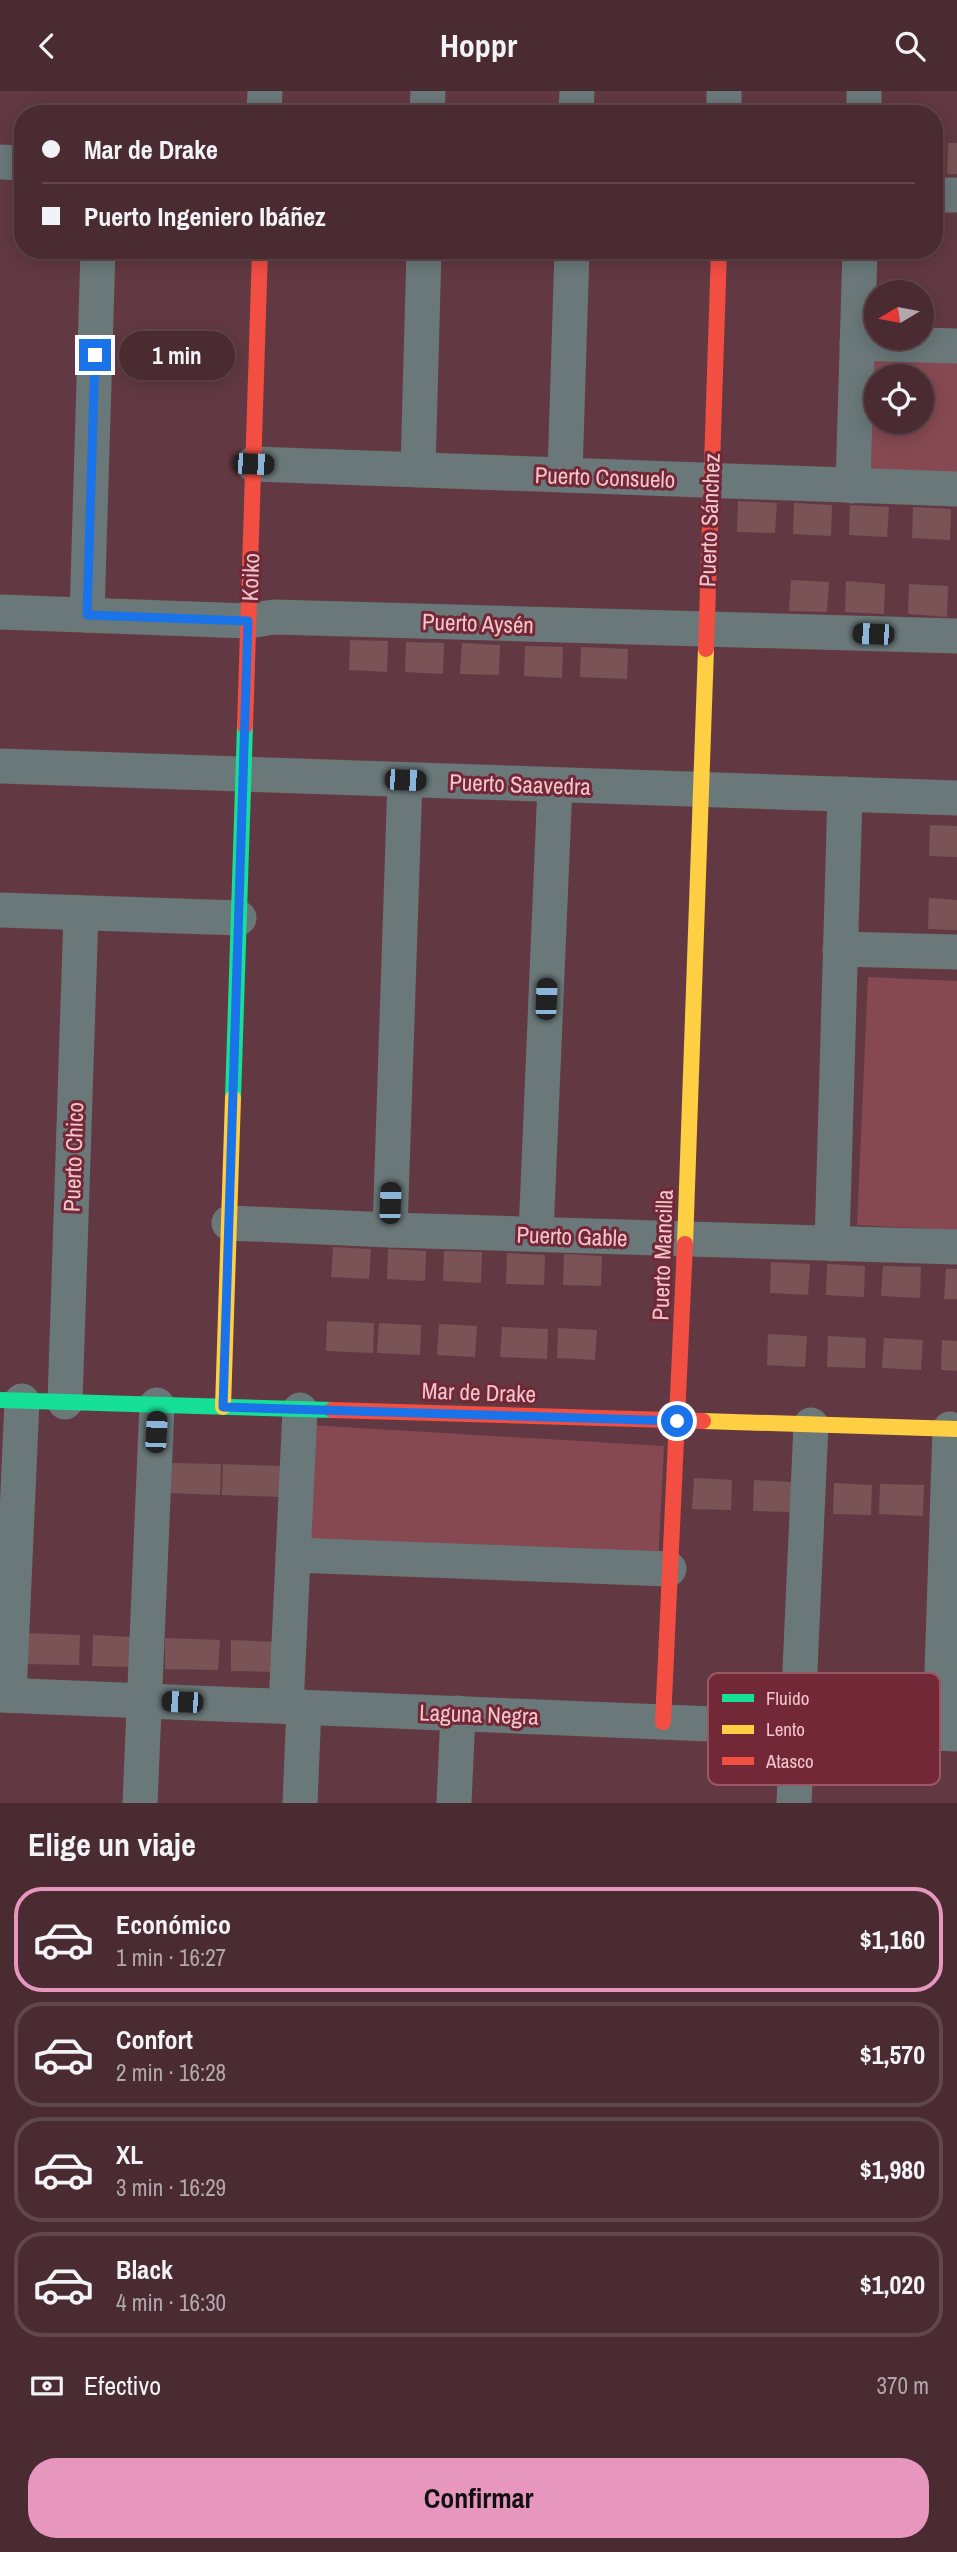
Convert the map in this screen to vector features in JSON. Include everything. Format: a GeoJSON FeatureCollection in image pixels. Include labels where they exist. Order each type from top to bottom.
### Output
{"type":"FeatureCollection","features":[{"type":"Feature","properties":{"kind":"street"},"geometry":{"type":"LineString","coordinates":[[87,615],[98,259]]}},
{"type":"Feature","properties":{"kind":"street","name":"Koiko"},"geometry":{"type":"LineString","coordinates":[[223,1407],[260,259]]}},
{"type":"Feature","properties":{"kind":"street"},"geometry":{"type":"LineString","coordinates":[[418,470],[424,259]]}},
{"type":"Feature","properties":{"kind":"street"},"geometry":{"type":"LineString","coordinates":[[565,475],[572,259]]}},
{"type":"Feature","properties":{"kind":"street","name":"Puerto Sánchez"},"geometry":{"type":"LineString","coordinates":[[701,789],[719,259]]}},
{"type":"Feature","properties":{"kind":"street"},"geometry":{"type":"LineString","coordinates":[[853,486],[860,259]]}},
{"type":"Feature","properties":{"kind":"street"},"geometry":{"type":"LineString","coordinates":[[857,343],[957,346]]}},
{"type":"Feature","properties":{"kind":"street","name":"Puerto Consuelo"},"geometry":{"type":"LineString","coordinates":[[253,464],[957,489]]}},
{"type":"Feature","properties":{"kind":"street","name":"Puerto Aysén"},"geometry":{"type":"LineString","coordinates":[[0,613],[248,621],[274,617],[957,636]]}},
{"type":"Feature","properties":{"kind":"street","name":"Puerto Saavedra"},"geometry":{"type":"LineString","coordinates":[[0,766],[957,798]]}},
{"type":"Feature","properties":{"kind":"street"},"geometry":{"type":"LineString","coordinates":[[390,1230],[405,780]]}},
{"type":"Feature","properties":{"kind":"street"},"geometry":{"type":"LineString","coordinates":[[536,1234],[555,785]]}},
{"type":"Feature","properties":{"kind":"street","name":"Puerto Mancilla"},"geometry":{"type":"LineString","coordinates":[[663,1722],[685,1239],[701,789]]}},
{"type":"Feature","properties":{"kind":"street"},"geometry":{"type":"LineString","coordinates":[[831,1244],[845,795]]}},
{"type":"Feature","properties":{"kind":"street"},"geometry":{"type":"LineString","coordinates":[[0,910],[239,918]]}},
{"type":"Feature","properties":{"kind":"street","name":"Puerto Chico"},"geometry":{"type":"LineString","coordinates":[[65,1402],[81,913]]}},
{"type":"Feature","properties":{"kind":"street"},"geometry":{"type":"LineString","coordinates":[[841,949],[957,952]]}},
{"type":"Feature","properties":{"kind":"street","name":"Puerto Gable"},"geometry":{"type":"LineString","coordinates":[[229,1223],[957,1248]]}},
{"type":"Feature","properties":{"kind":"street"},"geometry":{"type":"LineString","coordinates":[[4,1695],[11,1401]]}},
{"type":"Feature","properties":{"kind":"street","name":"Mar de Drake"},"geometry":{"type":"LineString","coordinates":[[11,1401],[954,1429]]}},
{"type":"Feature","properties":{"kind":"street"},"geometry":{"type":"LineString","coordinates":[[140,1803],[157,1405]]}},
{"type":"Feature","properties":{"kind":"street"},"geometry":{"type":"LineString","coordinates":[[300,1410],[293,1555],[295,1707],[300,1803]]}},
{"type":"Feature","properties":{"kind":"street"},"geometry":{"type":"LineString","coordinates":[[800,1673],[811,1425]]}},
{"type":"Feature","properties":{"kind":"street"},"geometry":{"type":"LineString","coordinates":[[948,1733],[954,1429]]}},
{"type":"Feature","properties":{"kind":"street"},"geometry":{"type":"LineString","coordinates":[[293,1555],[669,1569]]}},
{"type":"Feature","properties":{"kind":"street","name":"Laguna Negra"},"geometry":{"type":"LineString","coordinates":[[4,1695],[708,1724]]}},
{"type":"Feature","properties":{"kind":"street"},"geometry":{"type":"LineString","coordinates":[[454,1803],[458,1713]]}},
{"type":"Feature","properties":{"kind":"street"},"geometry":{"type":"LineString","coordinates":[[794,1803],[795,1785]]}},
{"type":"Feature","properties":{"kind":"shaded area"},"geometry":{"type":"Polygon","coordinates":[[[874,356],[957,359],[957,474],[871,471],[872,434],[934,434],[934,364],[874,364],[874,356]]]}},
{"type":"Feature","properties":{"kind":"shaded area"},"geometry":{"type":"Polygon","coordinates":[[[868,977],[957,981],[957,1230],[857,1225],[868,977]]]}},
{"type":"Feature","properties":{"kind":"shaded area"},"geometry":{"type":"Polygon","coordinates":[[[309,1425],[664,1446],[658,1563],[304,1548],[309,1425]]]}},
{"type":"Feature","properties":{"kind":"building"},"geometry":{"type":"Polygon","coordinates":[[[948,143],[957,143],[957,174],[947,174],[948,143]]]}},
{"type":"Feature","properties":{"kind":"building"},"geometry":{"type":"Polygon","coordinates":[[[738,501],[777,503],[775,533],[737,532],[738,501]]]}},
{"type":"Feature","properties":{"kind":"building"},"geometry":{"type":"Polygon","coordinates":[[[794,503],[832,505],[831,536],[793,534],[794,503]]]}},
{"type":"Feature","properties":{"kind":"building"},"geometry":{"type":"Polygon","coordinates":[[[850,505],[889,507],[887,537],[849,535],[850,505]]]}},
{"type":"Feature","properties":{"kind":"building"},"geometry":{"type":"Polygon","coordinates":[[[913,507],[951,509],[950,540],[912,538],[913,507]]]}},
{"type":"Feature","properties":{"kind":"building"},"geometry":{"type":"Polygon","coordinates":[[[791,580],[829,582],[827,612],[789,611],[791,580]]]}},
{"type":"Feature","properties":{"kind":"building"},"geometry":{"type":"Polygon","coordinates":[[[846,581],[885,584],[884,614],[845,612],[846,581]]]}},
{"type":"Feature","properties":{"kind":"building"},"geometry":{"type":"Polygon","coordinates":[[[909,584],[948,586],[947,617],[908,614],[909,584]]]}},
{"type":"Feature","properties":{"kind":"building"},"geometry":{"type":"Polygon","coordinates":[[[350,640],[388,641],[387,672],[349,670],[350,640]]]}},
{"type":"Feature","properties":{"kind":"building"},"geometry":{"type":"Polygon","coordinates":[[[406,642],[444,643],[443,674],[405,672],[406,642]]]}},
{"type":"Feature","properties":{"kind":"building"},"geometry":{"type":"Polygon","coordinates":[[[462,643],[500,645],[499,675],[460,674],[462,643]]]}},
{"type":"Feature","properties":{"kind":"building"},"geometry":{"type":"Polygon","coordinates":[[[525,646],[563,647],[562,678],[524,676],[525,646]]]}},
{"type":"Feature","properties":{"kind":"building"},"geometry":{"type":"Polygon","coordinates":[[[581,647],[628,649],[627,679],[580,677],[581,647]]]}},
{"type":"Feature","properties":{"kind":"building"},"geometry":{"type":"Polygon","coordinates":[[[930,825],[957,826],[957,857],[929,856],[930,825]]]}},
{"type":"Feature","properties":{"kind":"building"},"geometry":{"type":"Polygon","coordinates":[[[929,898],[957,900],[957,930],[928,929],[929,898]]]}},
{"type":"Feature","properties":{"kind":"building"},"geometry":{"type":"Polygon","coordinates":[[[333,1247],[371,1249],[369,1279],[331,1277],[333,1247]]]}},
{"type":"Feature","properties":{"kind":"building"},"geometry":{"type":"Polygon","coordinates":[[[388,1249],[426,1251],[425,1281],[387,1279],[388,1249]]]}},
{"type":"Feature","properties":{"kind":"building"},"geometry":{"type":"Polygon","coordinates":[[[444,1251],[482,1252],[481,1283],[443,1281],[444,1251]]]}},
{"type":"Feature","properties":{"kind":"building"},"geometry":{"type":"Polygon","coordinates":[[[507,1253],[545,1255],[544,1285],[506,1284],[507,1253]]]}},
{"type":"Feature","properties":{"kind":"building"},"geometry":{"type":"Polygon","coordinates":[[[564,1254],[602,1256],[601,1286],[563,1285],[564,1254]]]}},
{"type":"Feature","properties":{"kind":"building"},"geometry":{"type":"Polygon","coordinates":[[[771,1262],[810,1264],[808,1295],[770,1293],[771,1262]]]}},
{"type":"Feature","properties":{"kind":"building"},"geometry":{"type":"Polygon","coordinates":[[[827,1264],[865,1266],[864,1297],[826,1295],[827,1264]]]}},
{"type":"Feature","properties":{"kind":"building"},"geometry":{"type":"Polygon","coordinates":[[[883,1266],[921,1267],[920,1298],[881,1296],[883,1266]]]}},
{"type":"Feature","properties":{"kind":"building"},"geometry":{"type":"Polygon","coordinates":[[[946,1269],[957,1269],[957,1299],[944,1299],[946,1269]]]}},
{"type":"Feature","properties":{"kind":"building"},"geometry":{"type":"Polygon","coordinates":[[[327,1321],[374,1323],[373,1353],[326,1351],[327,1321]]]}},
{"type":"Feature","properties":{"kind":"building"},"geometry":{"type":"Polygon","coordinates":[[[379,1323],[421,1325],[420,1355],[377,1353],[379,1323]]]}},
{"type":"Feature","properties":{"kind":"building"},"geometry":{"type":"Polygon","coordinates":[[[439,1324],[477,1326],[475,1357],[437,1355],[439,1324]]]}},
{"type":"Feature","properties":{"kind":"building"},"geometry":{"type":"Polygon","coordinates":[[[502,1327],[548,1329],[547,1359],[500,1357],[502,1327]]]}},
{"type":"Feature","properties":{"kind":"building"},"geometry":{"type":"Polygon","coordinates":[[[558,1328],[597,1330],[595,1360],[557,1358],[558,1328]]]}},
{"type":"Feature","properties":{"kind":"building"},"geometry":{"type":"Polygon","coordinates":[[[768,1334],[807,1336],[805,1367],[767,1365],[768,1334]]]}},
{"type":"Feature","properties":{"kind":"building"},"geometry":{"type":"Polygon","coordinates":[[[828,1336],[866,1338],[865,1368],[827,1367],[828,1336]]]}},
{"type":"Feature","properties":{"kind":"building"},"geometry":{"type":"Polygon","coordinates":[[[884,1338],[923,1340],[921,1370],[882,1368],[884,1338]]]}},
{"type":"Feature","properties":{"kind":"building"},"geometry":{"type":"Polygon","coordinates":[[[942,1340],[957,1341],[957,1371],[941,1370],[942,1340]]]}},
{"type":"Feature","properties":{"kind":"building"},"geometry":{"type":"Polygon","coordinates":[[[169,1463],[221,1464],[220,1495],[168,1493],[169,1463]]]}},
{"type":"Feature","properties":{"kind":"building"},"geometry":{"type":"Polygon","coordinates":[[[223,1464],[281,1466],[280,1497],[222,1495],[223,1464]]]}},
{"type":"Feature","properties":{"kind":"building"},"geometry":{"type":"Polygon","coordinates":[[[694,1478],[732,1480],[731,1510],[692,1509],[694,1478]]]}},
{"type":"Feature","properties":{"kind":"building"},"geometry":{"type":"Polygon","coordinates":[[[754,1480],[793,1482],[791,1512],[753,1511],[754,1480]]]}},
{"type":"Feature","properties":{"kind":"building"},"geometry":{"type":"Polygon","coordinates":[[[834,1483],[872,1485],[871,1515],[833,1514],[834,1483]]]}},
{"type":"Feature","properties":{"kind":"building"},"geometry":{"type":"Polygon","coordinates":[[[880,1484],[924,1485],[923,1516],[879,1514],[880,1484]]]}},
{"type":"Feature","properties":{"kind":"building"},"geometry":{"type":"Polygon","coordinates":[[[25,1633],[80,1635],[79,1665],[24,1664],[25,1633]]]}},
{"type":"Feature","properties":{"kind":"building"},"geometry":{"type":"Polygon","coordinates":[[[93,1635],[132,1637],[130,1667],[92,1666],[93,1635]]]}},
{"type":"Feature","properties":{"kind":"building"},"geometry":{"type":"Polygon","coordinates":[[[165,1638],[220,1640],[218,1670],[165,1669],[165,1638]]]}},
{"type":"Feature","properties":{"kind":"building"},"geometry":{"type":"Polygon","coordinates":[[[231,1640],[278,1642],[277,1672],[231,1671],[231,1640]]]}},
{"type":"Feature","properties":{"kind":"traffic: fast"},"geometry":{"type":"LineString","coordinates":[[233,1098],[245,726]]}},
{"type":"Feature","properties":{"kind":"traffic: fast"},"geometry":{"type":"LineString","coordinates":[[0,1400],[332,1410]]}},
{"type":"Feature","properties":{"kind":"traffic: slow"},"geometry":{"type":"LineString","coordinates":[[685,1244],[706,649]]}},
{"type":"Feature","properties":{"kind":"traffic: slow"},"geometry":{"type":"LineString","coordinates":[[223,1407],[233,1098]]}},
{"type":"Feature","properties":{"kind":"traffic: slow"},"geometry":{"type":"LineString","coordinates":[[703,1421],[957,1429]]}},
{"type":"Feature","properties":{"kind":"traffic: jam"},"geometry":{"type":"LineString","coordinates":[[245,726],[260,259]]}},
{"type":"Feature","properties":{"kind":"traffic: jam"},"geometry":{"type":"LineString","coordinates":[[706,649],[719,259]]}},
{"type":"Feature","properties":{"kind":"traffic: jam"},"geometry":{"type":"LineString","coordinates":[[663,1722],[685,1244]]}},
{"type":"Feature","properties":{"kind":"traffic: jam"},"geometry":{"type":"LineString","coordinates":[[332,1410],[703,1421]]}},
{"type":"Feature","properties":{"kind":"route"},"geometry":{"type":"LineString","coordinates":[[95,355],[87,615],[248,621],[223,1407],[677,1421]]}}]}
